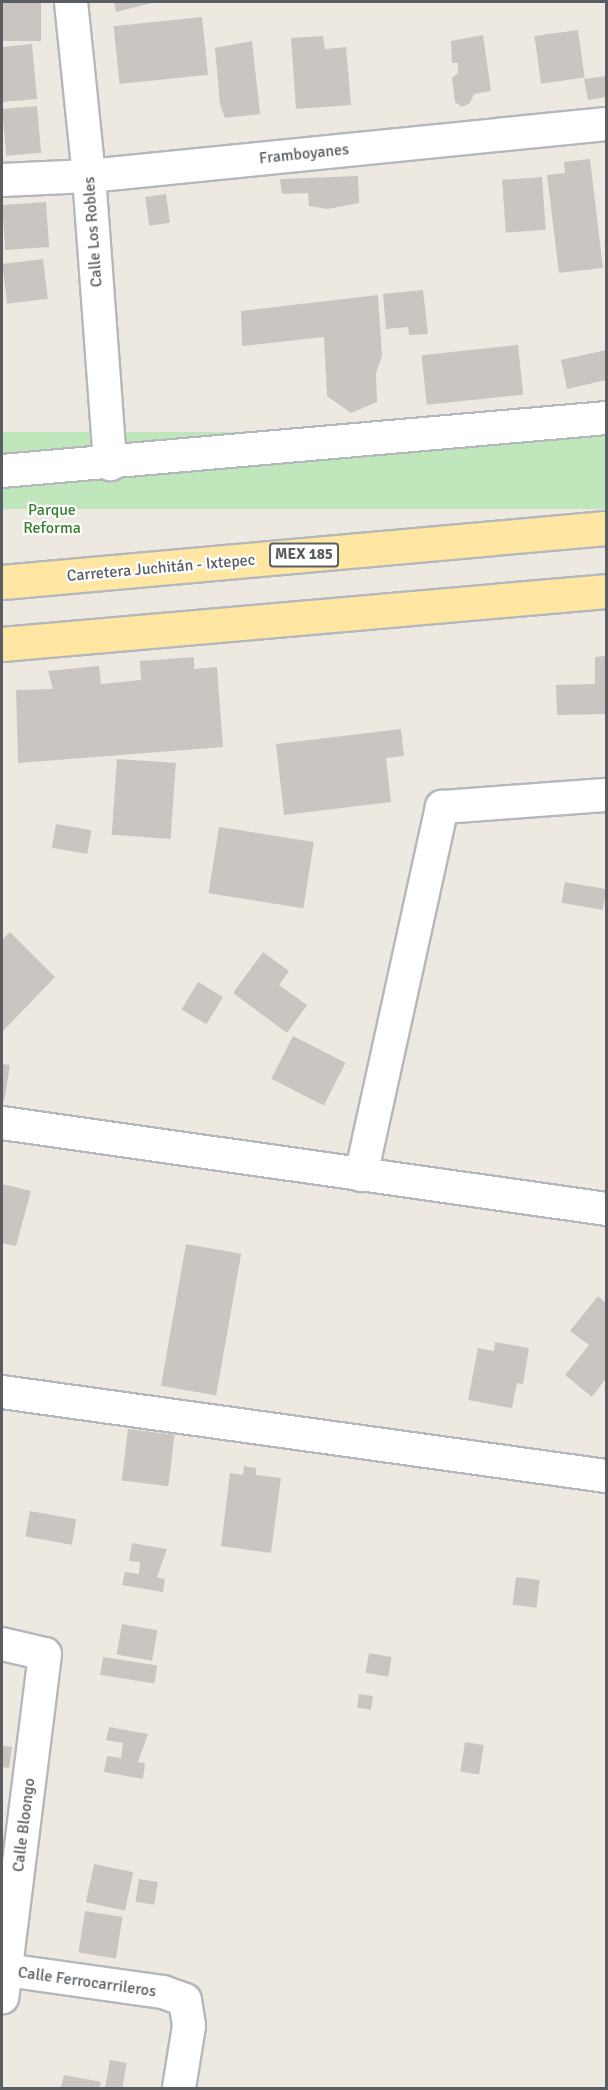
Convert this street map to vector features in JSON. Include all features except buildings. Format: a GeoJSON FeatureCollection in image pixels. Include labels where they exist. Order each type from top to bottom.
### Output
{"type":"FeatureCollection","features":[{"type":"Feature","properties":{"kind":"main road","name":"Carretera Juchitán - Ixtepec"},"geometry":{"type":"LineString","coordinates":[[2,582],[606,528]]}},
{"type":"Feature","properties":{"kind":"main road"},"geometry":{"type":"LineString","coordinates":[[2,644],[606,591]]}},
{"type":"Feature","properties":{"kind":"street","name":"Calle Los Robles"},"geometry":{"type":"LineString","coordinates":[[72,2],[89,176],[110,464]]}},
{"type":"Feature","properties":{"kind":"street","name":"Framboyanes"},"geometry":{"type":"LineString","coordinates":[[2,180],[89,176],[606,124]]}},
{"type":"Feature","properties":{"kind":"street"},"geometry":{"type":"LineString","coordinates":[[2,471],[110,464],[606,418]]}},
{"type":"Feature","properties":{"kind":"street"},"geometry":{"type":"LineString","coordinates":[[361,1175],[442,807],[606,795]]}},
{"type":"Feature","properties":{"kind":"street"},"geometry":{"type":"LineString","coordinates":[[2,1123],[606,1209]]}},
{"type":"Feature","properties":{"kind":"street"},"geometry":{"type":"LineString","coordinates":[[2,1392],[606,1476]]}},
{"type":"Feature","properties":{"kind":"street","name":"Calle Bloongo"},"geometry":{"type":"LineString","coordinates":[[2,1644],[45,1654],[4,1984]]}},
{"type":"Feature","properties":{"kind":"street","name":"Calle Ferrocarrileros"},"geometry":{"type":"LineString","coordinates":[[4,1984],[163,1992],[185,2000],[189,2026],[178,2088]]}},
{"type":"Feature","properties":{"kind":"green space","name":"Parque Reforma"},"geometry":{"type":"Polygon","coordinates":[[[2,432],[606,432],[606,509],[2,509],[2,432]]]}}]}
